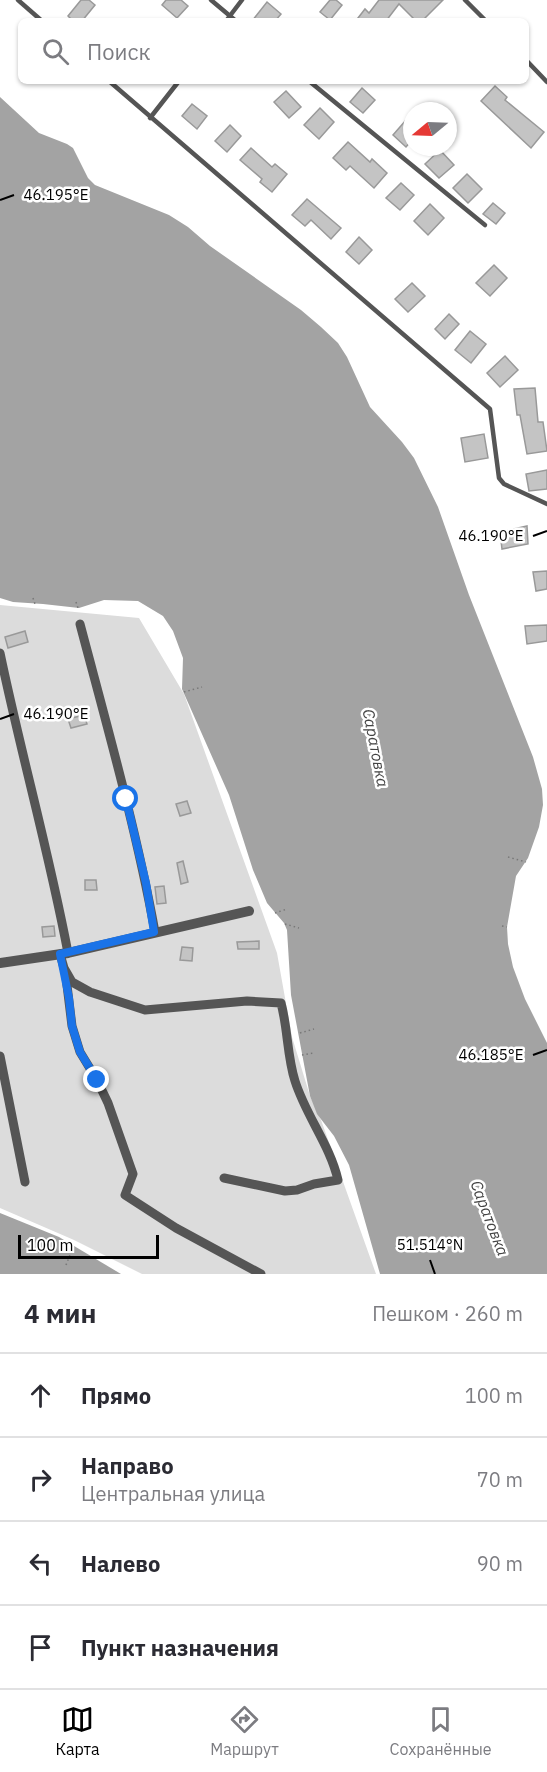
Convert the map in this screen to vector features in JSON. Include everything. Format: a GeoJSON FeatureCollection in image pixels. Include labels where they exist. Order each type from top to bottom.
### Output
{"type":"FeatureCollection","features":[{"type":"Feature","properties":{"kind":"street"},"geometry":{"type":"LineString","coordinates":[[80,624],[129,809],[146,883],[154,932]]}},
{"type":"Feature","properties":{"kind":"street"},"geometry":{"type":"LineString","coordinates":[[0,653],[18,739],[54,878],[72,1026],[80,1052],[108,1103],[133,1174],[125,1195],[176,1228],[261,1274]]}},
{"type":"Feature","properties":{"kind":"street"},"geometry":{"type":"LineString","coordinates":[[0,963],[64,953],[249,911]]}},
{"type":"Feature","properties":{"kind":"street"},"geometry":{"type":"LineString","coordinates":[[64,968],[72,982],[90,992],[144,1010],[247,1001],[281,1003],[295,1082],[333,1160],[338,1180],[285,1191],[224,1178]]}},
{"type":"Feature","properties":{"kind":"street"},"geometry":{"type":"LineString","coordinates":[[0,1056],[25,1182]]}},
{"type":"Feature","properties":{"kind":"lane"},"geometry":{"type":"LineString","coordinates":[[18,0],[39,18]]}},
{"type":"Feature","properties":{"kind":"lane"},"geometry":{"type":"LineString","coordinates":[[211,0],[227,18]]}},
{"type":"Feature","properties":{"kind":"lane"},"geometry":{"type":"LineString","coordinates":[[229,18],[242,0]]}},
{"type":"Feature","properties":{"kind":"lane"},"geometry":{"type":"LineString","coordinates":[[465,0],[483,18]]}},
{"type":"Feature","properties":{"kind":"lane"},"geometry":{"type":"LineString","coordinates":[[529,63],[547,82]]}},
{"type":"Feature","properties":{"kind":"lane"},"geometry":{"type":"LineString","coordinates":[[112,84],[490,409],[498,478],[504,484],[547,504]]}},
{"type":"Feature","properties":{"kind":"lane"},"geometry":{"type":"LineString","coordinates":[[150,118],[177,84]]}},
{"type":"Feature","properties":{"kind":"lane"},"geometry":{"type":"LineString","coordinates":[[313,84],[484,225]]}},
{"type":"Feature","properties":{"kind":"path"},"geometry":{"type":"LineString","coordinates":[[33,598],[35,604]]}},
{"type":"Feature","properties":{"kind":"path"},"geometry":{"type":"LineString","coordinates":[[76,602],[78,608]]}},
{"type":"Feature","properties":{"kind":"path"},"geometry":{"type":"LineString","coordinates":[[184,692],[202,687]]}},
{"type":"Feature","properties":{"kind":"path"},"geometry":{"type":"LineString","coordinates":[[508,857],[526,862]]}},
{"type":"Feature","properties":{"kind":"path"},"geometry":{"type":"LineString","coordinates":[[275,913],[287,909]]}},
{"type":"Feature","properties":{"kind":"path"},"geometry":{"type":"LineString","coordinates":[[285,924],[299,928]]}},
{"type":"Feature","properties":{"kind":"path"},"geometry":{"type":"LineString","coordinates":[[502,926],[507,927]]}},
{"type":"Feature","properties":{"kind":"path"},"geometry":{"type":"LineString","coordinates":[[300,1033],[314,1029]]}},
{"type":"Feature","properties":{"kind":"path"},"geometry":{"type":"LineString","coordinates":[[302,1055],[314,1053]]}},
{"type":"Feature","properties":{"kind":"path"},"geometry":{"type":"LineString","coordinates":[[66,1264],[74,1245]]}},
{"type":"Feature","properties":{"kind":"shaded area"},"geometry":{"type":"Polygon","coordinates":[[[0,605],[139,618],[184,694],[277,953],[292,1037],[310,1096],[321,1120],[376,1274],[142,1274],[74,1240],[0,1208],[0,605]]]}},
{"type":"Feature","properties":{"kind":"water","name":"Саратовка"},"geometry":{"type":"Polygon","coordinates":[[[0,97],[39,133],[73,148],[88,178],[95,185],[169,215],[301,310],[321,327],[338,343],[347,357],[370,407],[414,458],[438,507],[469,595],[533,757],[542,789],[543,805],[539,827],[528,858],[516,876],[507,927],[513,967],[525,999],[547,1043],[547,1274],[380,1274],[349,1165],[334,1136],[317,1114],[310,1096],[291,995],[287,930],[267,903],[253,870],[229,795],[182,689],[183,658],[173,631],[163,616],[138,601],[104,600],[79,608],[13,602],[0,598],[0,97]]]}},
{"type":"Feature","properties":{"kind":"water"},"geometry":{"type":"Polygon","coordinates":[[[0,1213],[59,1237],[121,1274],[0,1274],[0,1213]]]}},
{"type":"Feature","properties":{"kind":"building"},"geometry":{"type":"Polygon","coordinates":[[[81,0],[89,0],[95,5],[84,18],[68,16],[81,0]]]}},
{"type":"Feature","properties":{"kind":"building"},"geometry":{"type":"Polygon","coordinates":[[[166,0],[181,0],[188,6],[177,18],[162,5],[166,0]]]}},
{"type":"Feature","properties":{"kind":"building"},"geometry":{"type":"Polygon","coordinates":[[[330,0],[336,0],[342,5],[332,18],[328,18],[320,12],[330,0]]]}},
{"type":"Feature","properties":{"kind":"building"},"geometry":{"type":"Polygon","coordinates":[[[379,0],[443,0],[425,18],[413,18],[399,4],[388,18],[358,18],[365,9],[369,13],[379,0]]]}},
{"type":"Feature","properties":{"kind":"building"},"geometry":{"type":"Polygon","coordinates":[[[267,2],[281,14],[278,18],[254,18],[267,2]]]}},
{"type":"Feature","properties":{"kind":"building"},"geometry":{"type":"Polygon","coordinates":[[[495,86],[507,97],[505,100],[544,132],[531,148],[481,101],[495,86]]]}},
{"type":"Feature","properties":{"kind":"building"},"geometry":{"type":"Polygon","coordinates":[[[362,88],[375,100],[363,113],[350,102],[362,88]]]}},
{"type":"Feature","properties":{"kind":"building"},"geometry":{"type":"Polygon","coordinates":[[[286,91],[301,107],[289,118],[274,102],[286,91]]]}},
{"type":"Feature","properties":{"kind":"building"},"geometry":{"type":"Polygon","coordinates":[[[192,104],[207,116],[197,129],[182,116],[192,104]]]}},
{"type":"Feature","properties":{"kind":"building"},"geometry":{"type":"Polygon","coordinates":[[[320,108],[334,122],[319,139],[304,125],[320,108]]]}},
{"type":"Feature","properties":{"kind":"building"},"geometry":{"type":"Polygon","coordinates":[[[403,123],[403,144],[393,135],[403,123]]]}},
{"type":"Feature","properties":{"kind":"building"},"geometry":{"type":"Polygon","coordinates":[[[230,125],[241,136],[227,152],[215,141],[230,125]]]}},
{"type":"Feature","properties":{"kind":"building"},"geometry":{"type":"Polygon","coordinates":[[[348,142],[370,162],[372,159],[387,173],[374,188],[350,166],[346,170],[333,158],[348,142]]]}},
{"type":"Feature","properties":{"kind":"building"},"geometry":{"type":"Polygon","coordinates":[[[251,148],[272,167],[275,164],[287,174],[272,192],[260,182],[262,179],[240,160],[251,148]]]}},
{"type":"Feature","properties":{"kind":"building"},"geometry":{"type":"Polygon","coordinates":[[[434,156],[446,156],[454,165],[439,178],[425,164],[434,156]]]}},
{"type":"Feature","properties":{"kind":"building"},"geometry":{"type":"Polygon","coordinates":[[[467,174],[482,189],[468,203],[453,188],[467,174]]]}},
{"type":"Feature","properties":{"kind":"building"},"geometry":{"type":"Polygon","coordinates":[[[401,183],[414,195],[400,210],[386,198],[401,183]]]}},
{"type":"Feature","properties":{"kind":"building"},"geometry":{"type":"Polygon","coordinates":[[[307,199],[341,228],[331,239],[311,220],[305,226],[292,215],[307,199]]]}},
{"type":"Feature","properties":{"kind":"building"},"geometry":{"type":"Polygon","coordinates":[[[493,203],[505,213],[496,224],[483,214],[493,203]]]}},
{"type":"Feature","properties":{"kind":"building"},"geometry":{"type":"Polygon","coordinates":[[[430,204],[444,218],[428,235],[414,221],[430,204]]]}},
{"type":"Feature","properties":{"kind":"building"},"geometry":{"type":"Polygon","coordinates":[[[359,237],[372,250],[359,264],[346,252],[359,237]]]}},
{"type":"Feature","properties":{"kind":"building"},"geometry":{"type":"Polygon","coordinates":[[[494,265],[507,278],[490,296],[476,283],[494,265]]]}},
{"type":"Feature","properties":{"kind":"building"},"geometry":{"type":"Polygon","coordinates":[[[412,283],[425,296],[408,312],[395,299],[412,283]]]}},
{"type":"Feature","properties":{"kind":"building"},"geometry":{"type":"Polygon","coordinates":[[[449,314],[459,324],[445,339],[435,329],[449,314]]]}},
{"type":"Feature","properties":{"kind":"building"},"geometry":{"type":"Polygon","coordinates":[[[470,331],[486,344],[471,363],[455,350],[470,331]]]}},
{"type":"Feature","properties":{"kind":"building"},"geometry":{"type":"Polygon","coordinates":[[[505,356],[518,370],[500,387],[487,373],[505,356]]]}},
{"type":"Feature","properties":{"kind":"building"},"geometry":{"type":"Polygon","coordinates":[[[535,388],[538,422],[543,422],[547,451],[527,454],[520,415],[517,415],[514,389],[535,388]]]}},
{"type":"Feature","properties":{"kind":"building"},"geometry":{"type":"Polygon","coordinates":[[[484,434],[488,458],[465,462],[461,438],[484,434]]]}},
{"type":"Feature","properties":{"kind":"building"},"geometry":{"type":"Polygon","coordinates":[[[547,470],[547,489],[529,491],[526,474],[547,470]]]}},
{"type":"Feature","properties":{"kind":"building"},"geometry":{"type":"Polygon","coordinates":[[[527,526],[528,544],[502,549],[500,532],[527,526]]]}},
{"type":"Feature","properties":{"kind":"building"},"geometry":{"type":"Polygon","coordinates":[[[547,571],[547,589],[536,591],[533,572],[547,571]]]}},
{"type":"Feature","properties":{"kind":"building"},"geometry":{"type":"Polygon","coordinates":[[[547,625],[547,641],[527,644],[525,626],[547,625]]]}},
{"type":"Feature","properties":{"kind":"building"},"geometry":{"type":"Polygon","coordinates":[[[25,631],[28,642],[8,648],[5,637],[25,631]]]}},
{"type":"Feature","properties":{"kind":"building"},"geometry":{"type":"Polygon","coordinates":[[[84,715],[87,724],[71,728],[68,719],[84,715]]]}},
{"type":"Feature","properties":{"kind":"building"},"geometry":{"type":"Polygon","coordinates":[[[187,801],[191,813],[180,816],[176,804],[187,801]]]}},
{"type":"Feature","properties":{"kind":"building"},"geometry":{"type":"Polygon","coordinates":[[[183,861],[188,882],[181,884],[177,863],[183,861]]]}},
{"type":"Feature","properties":{"kind":"building"},"geometry":{"type":"Polygon","coordinates":[[[85,880],[96,880],[97,890],[85,890],[85,880]]]}},
{"type":"Feature","properties":{"kind":"building"},"geometry":{"type":"Polygon","coordinates":[[[164,886],[166,903],[157,904],[155,887],[164,886]]]}},
{"type":"Feature","properties":{"kind":"building"},"geometry":{"type":"Polygon","coordinates":[[[54,926],[55,936],[43,937],[42,927],[54,926]]]}},
{"type":"Feature","properties":{"kind":"building"},"geometry":{"type":"Polygon","coordinates":[[[259,941],[259,949],[238,949],[237,942],[259,941]]]}},
{"type":"Feature","properties":{"kind":"building"},"geometry":{"type":"Polygon","coordinates":[[[182,947],[193,948],[192,961],[180,960],[182,947]]]}},
{"type":"Feature","properties":{"kind":"route"},"geometry":{"type":"LineString","coordinates":[[97,1080],[80,1052],[72,1026],[60,954],[154,932],[146,883],[126,799]]}}]}
